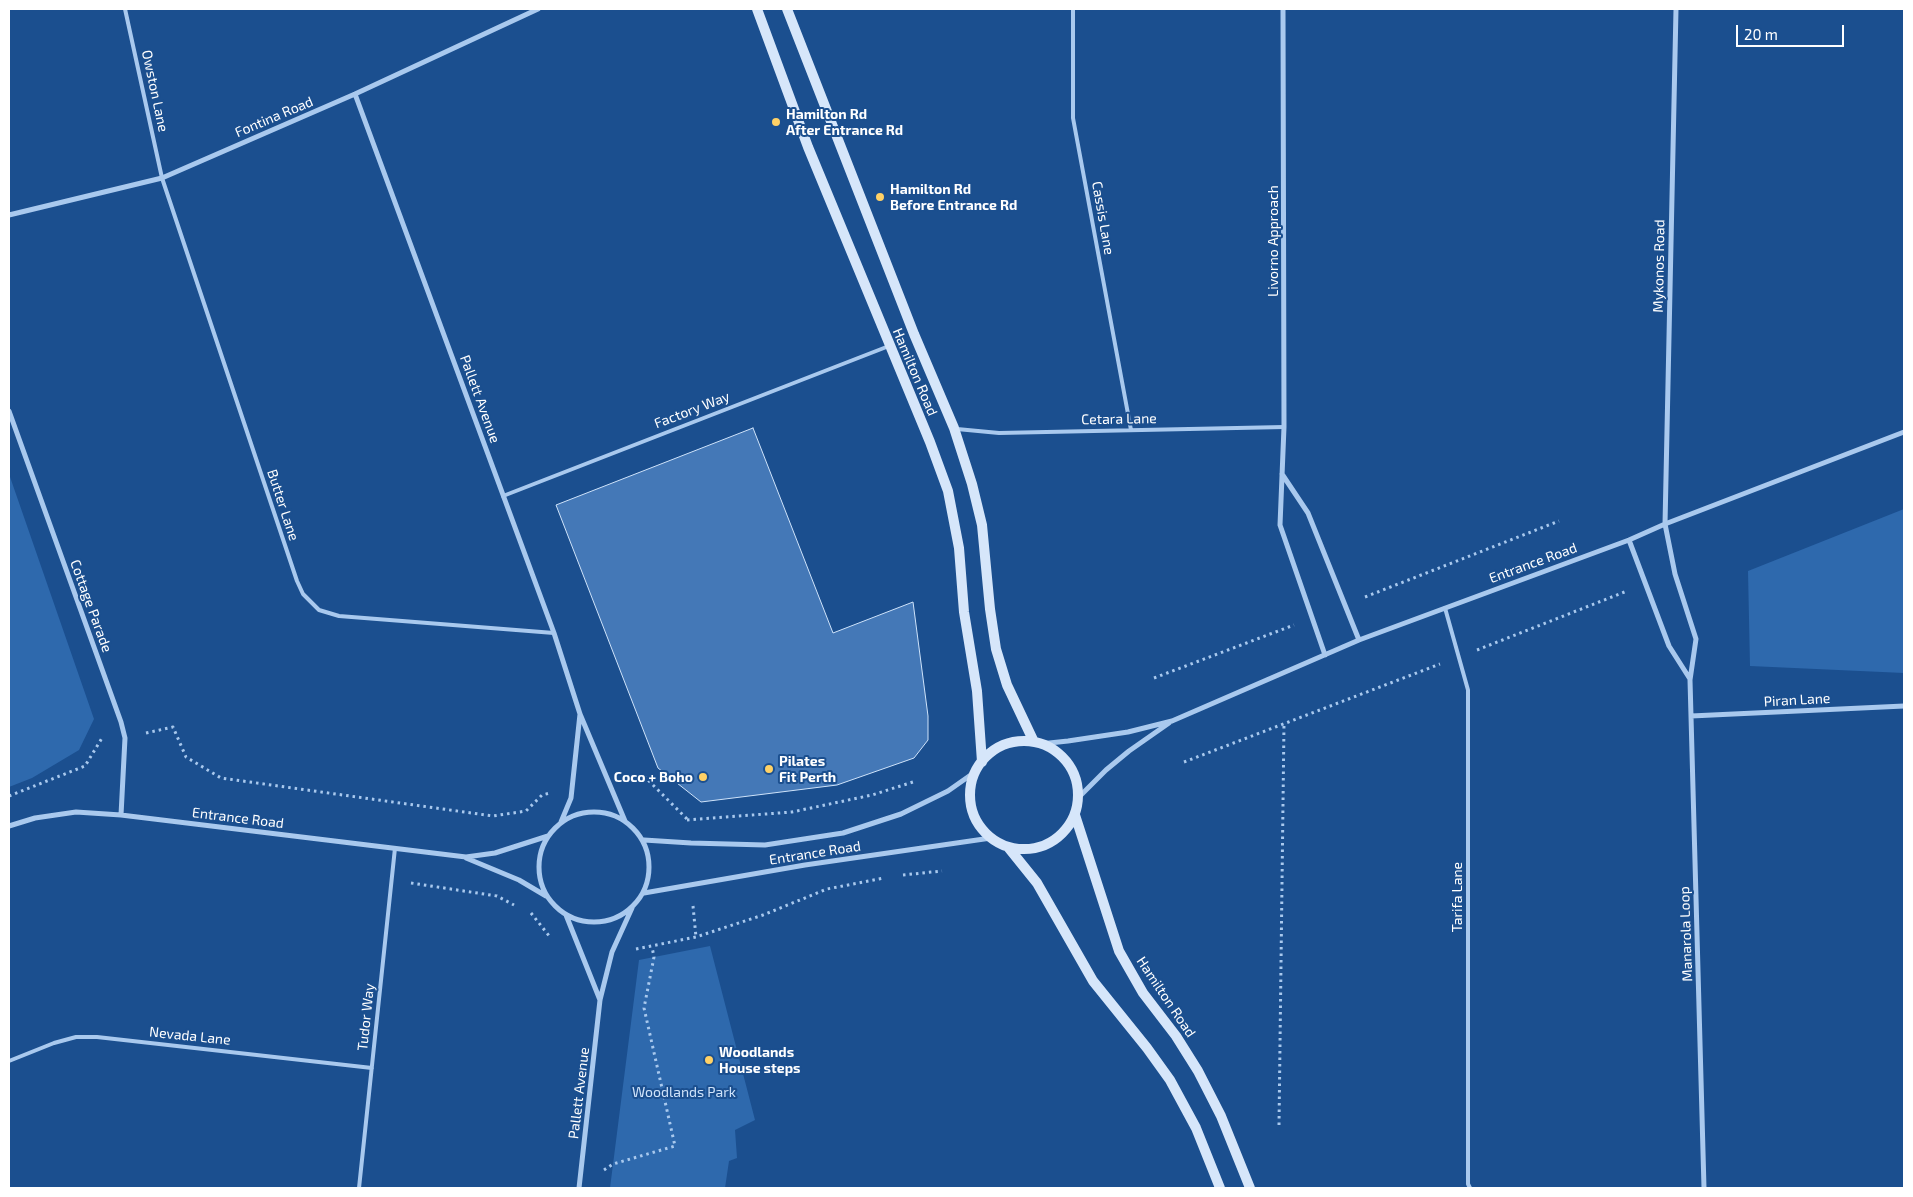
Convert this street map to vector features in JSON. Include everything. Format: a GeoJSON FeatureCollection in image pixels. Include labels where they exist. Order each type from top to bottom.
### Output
{"type":"FeatureCollection","features":[{"type":"Feature","properties":{"kind":"main road","name":"Hamilton Road"},"geometry":{"type":"LineString","coordinates":[[757,9],[808,147],[930,442],[948,491],[959,548],[964,612],[977,691],[982,762]]}},
{"type":"Feature","properties":{"kind":"main road","name":"Hamilton Road"},"geometry":{"type":"LineString","coordinates":[[786,9],[910,325],[954,428],[972,484],[982,525],[990,609],[1000,666],[1007,685],[1038,743]]}},
{"type":"Feature","properties":{"kind":"main road"},"geometry":{"type":"LineString","coordinates":[[1020,741],[1038,743],[1056,752],[1068,764],[1076,779],[1079,797],[1075,815],[1067,829],[1055,840],[1040,847],[1024,849],[1008,847],[990,838],[974,814],[971,800],[971,786],[975,772],[982,762],[993,752],[1006,745],[1020,741]]}},
{"type":"Feature","properties":{"kind":"main road","name":"Hamilton Road"},"geometry":{"type":"LineString","coordinates":[[1075,815],[1119,951],[1143,993],[1176,1036],[1198,1071],[1221,1116],[1250,1188]]}},
{"type":"Feature","properties":{"kind":"main road"},"geometry":{"type":"LineString","coordinates":[[1008,847],[1037,883],[1093,981],[1170,1080],[1196,1128],[1220,1188]]}},
{"type":"Feature","properties":{"kind":"street","name":"Fontina Road"},"geometry":{"type":"LineString","coordinates":[[9,215],[162,178],[355,94],[538,9]]}},
{"type":"Feature","properties":{"kind":"street","name":"Livorno Approach"},"geometry":{"type":"LineString","coordinates":[[1283,9],[1284,427],[1280,525],[1325,655]]}},
{"type":"Feature","properties":{"kind":"street","name":"Mykonos Road"},"geometry":{"type":"LineString","coordinates":[[1665,524],[1676,9]]}},
{"type":"Feature","properties":{"kind":"street","name":"Pallett Avenue"},"geometry":{"type":"LineString","coordinates":[[355,94],[554,633],[580,714],[625,820]]}},
{"type":"Feature","properties":{"kind":"street","name":"Cottage Parade"},"geometry":{"type":"LineString","coordinates":[[9,411],[121,722],[125,738],[121,814]]}},
{"type":"Feature","properties":{"kind":"street","name":"Entrance Road"},"geometry":{"type":"LineString","coordinates":[[1038,743],[1068,741],[1128,732],[1172,721],[1359,640],[1629,540],[1665,524],[1904,432]]}},
{"type":"Feature","properties":{"kind":"street"},"geometry":{"type":"LineString","coordinates":[[1282,474],[1308,513],[1359,640]]}},
{"type":"Feature","properties":{"kind":"street","name":"Manarola Loop"},"geometry":{"type":"LineString","coordinates":[[1665,524],[1675,574],[1696,639],[1690,680],[1704,1188]]}},
{"type":"Feature","properties":{"kind":"street"},"geometry":{"type":"LineString","coordinates":[[1629,540],[1668,646],[1690,680]]}},
{"type":"Feature","properties":{"kind":"street","name":"Piran Lane"},"geometry":{"type":"LineString","coordinates":[[1691,716],[1904,706]]}},
{"type":"Feature","properties":{"kind":"street","name":"Pallett Avenue"},"geometry":{"type":"LineString","coordinates":[[561,822],[572,798],[580,714]]}},
{"type":"Feature","properties":{"kind":"street","name":"Entrance Road"},"geometry":{"type":"LineString","coordinates":[[1079,797],[1106,770],[1129,751],[1172,721]]}},
{"type":"Feature","properties":{"kind":"street","name":"Entrance Road"},"geometry":{"type":"LineString","coordinates":[[644,840],[765,845],[843,834],[901,814],[948,791],[975,772]]}},
{"type":"Feature","properties":{"kind":"street"},"geometry":{"type":"LineString","coordinates":[[597,811],[616,815],[625,820],[632,825],[644,840],[650,858],[649,876],[644,893],[633,907],[618,917],[600,922],[583,921],[566,915],[552,904],[543,888],[538,871],[540,853],[548,836],[561,822],[578,813],[597,811]]}},
{"type":"Feature","properties":{"kind":"street","name":"Entrance Road"},"geometry":{"type":"LineString","coordinates":[[9,826],[35,818],[76,812],[121,814],[395,848],[466,858],[519,880],[548,897]]}},
{"type":"Feature","properties":{"kind":"street","name":"Entrance Road"},"geometry":{"type":"LineString","coordinates":[[466,858],[495,853],[548,836]]}},
{"type":"Feature","properties":{"kind":"street","name":"Entrance Road"},"geometry":{"type":"LineString","coordinates":[[644,893],[805,865],[990,838]]}},
{"type":"Feature","properties":{"kind":"street","name":"Pallett Avenue"},"geometry":{"type":"LineString","coordinates":[[579,1188],[600,1000],[612,952],[620,931],[633,907]]}},
{"type":"Feature","properties":{"kind":"street","name":"Pallett Avenue"},"geometry":{"type":"LineString","coordinates":[[566,915],[600,1000]]}},
{"type":"Feature","properties":{"kind":"lane","name":"Owston Lane"},"geometry":{"type":"LineString","coordinates":[[126,9],[162,178]]}},
{"type":"Feature","properties":{"kind":"lane","name":"Cassis Lane"},"geometry":{"type":"LineString","coordinates":[[1072,9],[1073,118],[1131,430]]}},
{"type":"Feature","properties":{"kind":"lane","name":"Butter Lane"},"geometry":{"type":"LineString","coordinates":[[162,178],[296,581],[303,594],[319,610],[339,616],[554,633]]}},
{"type":"Feature","properties":{"kind":"lane","name":"Factory Way"},"geometry":{"type":"LineString","coordinates":[[503,496],[889,346]]}},
{"type":"Feature","properties":{"kind":"lane","name":"Cetara Lane"},"geometry":{"type":"LineString","coordinates":[[954,428],[999,433],[1284,427]]}},
{"type":"Feature","properties":{"kind":"lane","name":"Tarifa Lane"},"geometry":{"type":"LineString","coordinates":[[1445,608],[1468,690],[1468,1184],[1470,1188]]}},
{"type":"Feature","properties":{"kind":"lane","name":"Tudor Way"},"geometry":{"type":"LineString","coordinates":[[359,1188],[395,848]]}},
{"type":"Feature","properties":{"kind":"lane","name":"Nevada Lane"},"geometry":{"type":"LineString","coordinates":[[9,1061],[54,1043],[76,1037],[97,1037],[372,1068]]}},
{"type":"Feature","properties":{"kind":"path"},"geometry":{"type":"LineString","coordinates":[[1184,762],[1646,584]]}},
{"type":"Feature","properties":{"kind":"path"},"geometry":{"type":"LineString","coordinates":[[1279,1125],[1284,723]]}},
{"type":"Feature","properties":{"kind":"path"},"geometry":{"type":"LineString","coordinates":[[9,796],[85,766],[104,735],[125,738],[173,727],[186,757],[221,778],[493,816],[526,811],[542,796],[572,785]]}},
{"type":"Feature","properties":{"kind":"path"},"geometry":{"type":"LineString","coordinates":[[610,784],[644,776],[687,818]]}},
{"type":"Feature","properties":{"kind":"path"},"geometry":{"type":"LineString","coordinates":[[603,1175],[604,1168],[613,1164],[675,1146],[644,1008],[654,957],[652,947]]}},
{"type":"Feature","properties":{"kind":"green space"},"geometry":{"type":"Polygon","coordinates":[[[9,474],[94,719],[79,750],[32,778],[9,787],[9,474]]]}},
{"type":"Feature","properties":{"kind":"green space"},"geometry":{"type":"Polygon","coordinates":[[[1904,509],[1904,673],[1750,666],[1748,571],[1904,509]]]}},
{"type":"Feature","properties":{"kind":"green space","name":"Woodlands Park"},"geometry":{"type":"Polygon","coordinates":[[[710,946],[755,1120],[735,1130],[737,1158],[729,1161],[725,1188],[610,1188],[639,960],[710,946]]]}},
{"type":"Feature","properties":{"kind":"building"},"geometry":{"type":"Polygon","coordinates":[[[753,428],[833,633],[913,602],[928,716],[928,740],[914,758],[837,785],[701,802],[658,768],[556,505],[753,428]]]}},
{"type":"Feature","properties":{"kind":"place","name":"Hamilton Rd After Entrance Rd"},"geometry":{"type":"Point","coordinates":[776,122]}},
{"type":"Feature","properties":{"kind":"place","name":"Hamilton Rd Before Entrance Rd"},"geometry":{"type":"Point","coordinates":[880,197]}},
{"type":"Feature","properties":{"kind":"place","name":"Pilates Fit Perth"},"geometry":{"type":"Point","coordinates":[769,769]}},
{"type":"Feature","properties":{"kind":"place","name":"Coco + Boho"},"geometry":{"type":"Point","coordinates":[703,777]}},
{"type":"Feature","properties":{"kind":"place","name":"Woodlands House steps"},"geometry":{"type":"Point","coordinates":[709,1060]}}]}
